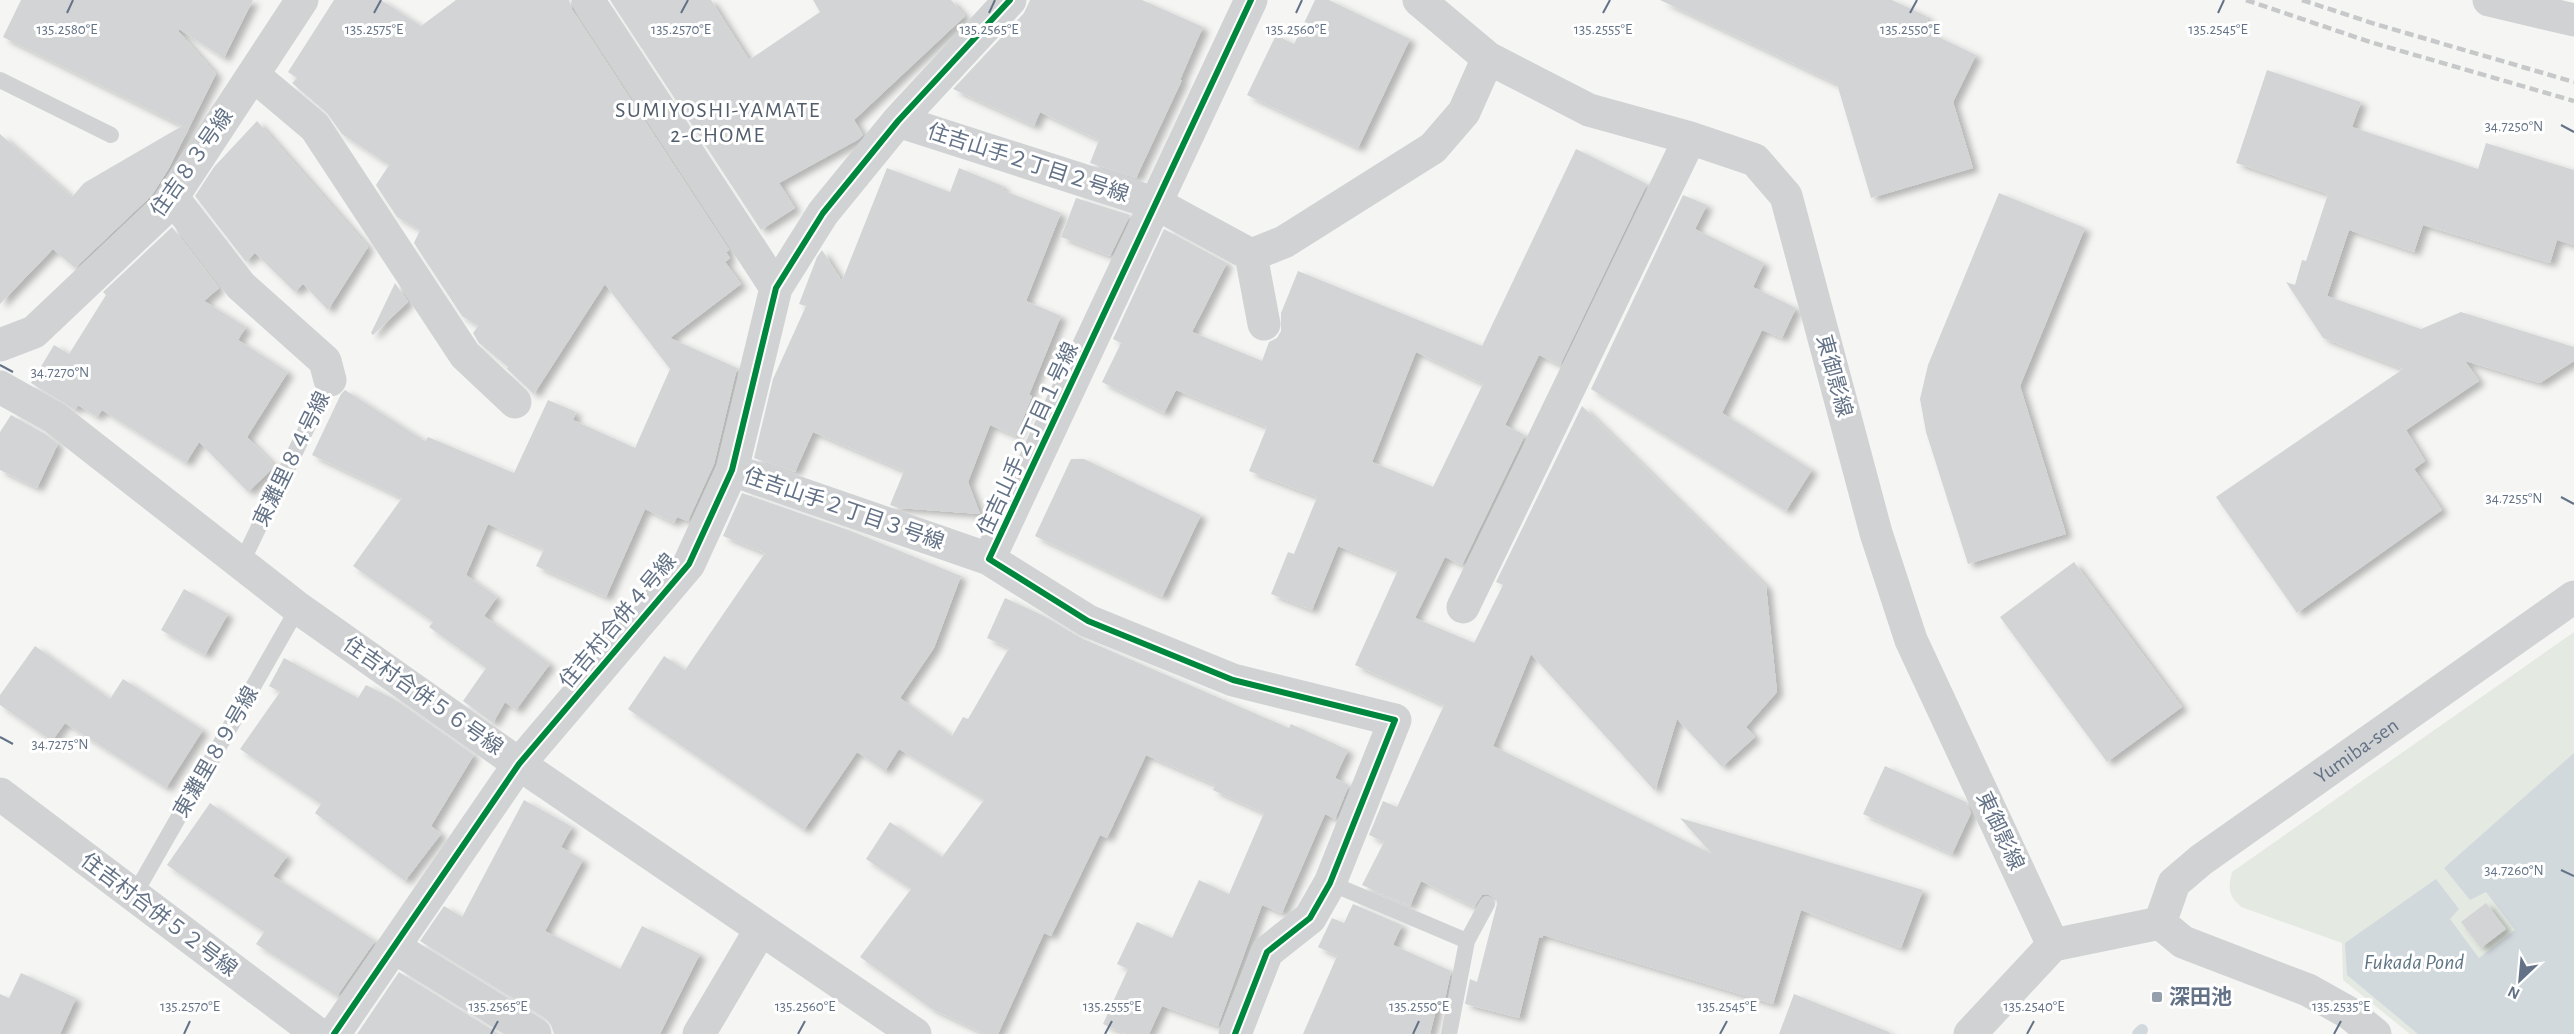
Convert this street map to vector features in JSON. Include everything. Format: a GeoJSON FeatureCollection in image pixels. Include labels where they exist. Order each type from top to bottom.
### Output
{"type":"FeatureCollection","features":[{"type":"Feature","properties":{"kind":"street","name":"住吉８３号線"},"geometry":{"type":"LineString","coordinates":[[0,345],[34,332],[166,207],[302,0]]}},
{"type":"Feature","properties":{"kind":"street"},"geometry":{"type":"LineString","coordinates":[[588,0],[776,288]]}},
{"type":"Feature","properties":{"kind":"street","name":"住吉村合併４号線"},"geometry":{"type":"LineString","coordinates":[[334,1034],[519,764],[689,564],[732,470],[776,288],[823,213],[898,121],[1010,0]]}},
{"type":"Feature","properties":{"kind":"street","name":"住吉山手２丁目１号線"},"geometry":{"type":"LineString","coordinates":[[1236,1034],[1267,952],[1310,918],[1330,883],[1395,720],[1233,680],[1088,621],[989,560],[1251,0]]}},
{"type":"Feature","properties":{"kind":"street","name":"東御影線"},"geometry":{"type":"LineString","coordinates":[[1419,0],[1488,58],[1589,110],[1690,138],[1755,160],[1786,196],[1876,533],[1911,640],[2053,945]]}},
{"type":"Feature","properties":{"kind":"street"},"geometry":{"type":"LineString","coordinates":[[2489,0],[2574,20]]}},
{"type":"Feature","properties":{"kind":"street"},"geometry":{"type":"LineString","coordinates":[[1264,324],[1251,255],[1284,242],[1433,148],[1464,112],[1488,58]]}},
{"type":"Feature","properties":{"kind":"street"},"geometry":{"type":"LineString","coordinates":[[253,75],[315,127],[465,355],[515,402]]}},
{"type":"Feature","properties":{"kind":"street","name":"住吉山手２丁目２号線"},"geometry":{"type":"LineString","coordinates":[[898,121],[1157,204],[1251,255]]}},
{"type":"Feature","properties":{"kind":"street"},"geometry":{"type":"LineString","coordinates":[[1463,607],[1690,138]]}},
{"type":"Feature","properties":{"kind":"street","name":"東灘里８４号線"},"geometry":{"type":"LineString","coordinates":[[172,198],[241,286],[325,361],[330,380]]}},
{"type":"Feature","properties":{"kind":"street","name":"住吉村合併５６号線"},"geometry":{"type":"LineString","coordinates":[[0,387],[55,418],[298,608],[519,764],[915,1034]]}},
{"type":"Feature","properties":{"kind":"street","name":"住吉山手２丁目３号線"},"geometry":{"type":"LineString","coordinates":[[732,470],[989,560]]}},
{"type":"Feature","properties":{"kind":"street","name":"Yumiba-sen"},"geometry":{"type":"LineString","coordinates":[[2160,923],[2174,883],[2200,860],[2574,597]]}},
{"type":"Feature","properties":{"kind":"street","name":"住吉村合併５２号線"},"geometry":{"type":"LineString","coordinates":[[0,795],[318,1034]]}},
{"type":"Feature","properties":{"kind":"street"},"geometry":{"type":"LineString","coordinates":[[1970,1034],[2053,945],[2160,923],[2183,942],[2308,990],[2349,1013],[2375,1034]]}},
{"type":"Feature","properties":{"kind":"street"},"geometry":{"type":"LineString","coordinates":[[699,1034],[761,929]]}},
{"type":"Feature","properties":{"kind":"street"},"geometry":{"type":"LineString","coordinates":[[394,947],[535,1034]]}},
{"type":"Feature","properties":{"kind":"lane"},"geometry":{"type":"LineString","coordinates":[[0,80],[111,135]]}},
{"type":"Feature","properties":{"kind":"lane","name":"東灘里８４号線"},"geometry":{"type":"LineString","coordinates":[[242,564],[330,380]]}},
{"type":"Feature","properties":{"kind":"lane","name":"東灘里８９号線"},"geometry":{"type":"LineString","coordinates":[[133,897],[298,608]]}},
{"type":"Feature","properties":{"kind":"lane"},"geometry":{"type":"LineString","coordinates":[[1330,883],[1467,941]]}},
{"type":"Feature","properties":{"kind":"lane"},"geometry":{"type":"LineString","coordinates":[[1449,1034],[1467,941],[1487,904]]}},
{"type":"Feature","properties":{"kind":"shaded area"},"geometry":{"type":"Polygon","coordinates":[[[2574,632],[2574,1034],[2410,1034],[2343,980],[2342,943],[2241,907],[2230,891],[2232,872],[2574,632]]]}},
{"type":"Feature","properties":{"kind":"water","name":"Fukada Pond"},"geometry":{"type":"Polygon","coordinates":[[[2574,753],[2574,1034],[2418,1034],[2347,975],[2345,943],[2436,879],[2459,909],[2450,919],[2479,958],[2515,930],[2486,892],[2470,900],[2444,868],[2574,753]]]}},
{"type":"Feature","properties":{"kind":"building"},"geometry":{"type":"Polygon","coordinates":[[[21,0],[253,0],[224,58],[179,29],[178,31],[216,74],[169,168],[152,195],[75,268],[53,249],[0,304],[0,134],[72,197],[84,183],[182,126],[3,37],[21,0]]]}},
{"type":"Feature","properties":{"kind":"building"},"geometry":{"type":"Polygon","coordinates":[[[334,0],[381,0],[421,26],[456,0],[569,0],[572,10],[729,250],[726,252],[730,258],[725,262],[741,284],[670,338],[737,368],[714,464],[688,521],[677,517],[674,523],[645,509],[606,597],[536,566],[544,549],[488,524],[466,575],[497,597],[484,616],[550,664],[516,710],[505,702],[493,723],[463,701],[486,668],[429,627],[433,622],[353,566],[402,498],[312,455],[341,394],[345,390],[425,441],[428,437],[514,473],[548,400],[576,412],[573,420],[635,448],[670,369],[605,284],[534,394],[507,369],[508,367],[479,343],[473,333],[478,326],[462,316],[414,243],[420,230],[397,217],[376,185],[389,165],[342,134],[327,113],[292,83],[297,78],[288,72],[334,0]]]}},
{"type":"Feature","properties":{"kind":"building"},"geometry":{"type":"Polygon","coordinates":[[[610,0],[711,0],[749,60],[820,12],[813,0],[951,0],[965,16],[854,120],[863,135],[859,139],[779,183],[795,208],[761,230],[610,0]]]}},
{"type":"Feature","properties":{"kind":"building"},"geometry":{"type":"Polygon","coordinates":[[[1030,0],[1142,0],[1203,27],[1180,80],[1182,80],[1136,178],[1090,163],[1099,140],[1040,112],[1034,126],[953,89],[1024,13],[1030,0]]]}},
{"type":"Feature","properties":{"kind":"building"},"geometry":{"type":"Polygon","coordinates":[[[1315,0],[1329,0],[1410,39],[1358,148],[1247,95],[1276,35],[1294,44],[1315,0]]]}},
{"type":"Feature","properties":{"kind":"building"},"geometry":{"type":"Polygon","coordinates":[[[1660,0],[1892,0],[1926,16],[1932,34],[1976,55],[1953,102],[1973,168],[1871,198],[1837,84],[1660,0]]]}},
{"type":"Feature","properties":{"kind":"building"},"geometry":{"type":"Polygon","coordinates":[[[2267,70],[2361,102],[2352,127],[2478,169],[2486,143],[2574,170],[2574,245],[2557,240],[2550,263],[2423,225],[2414,252],[2349,230],[2327,296],[2421,329],[2461,312],[2574,347],[2574,361],[2540,383],[2465,361],[2479,381],[2406,430],[2425,461],[2414,469],[2442,510],[2297,613],[2216,497],[2403,369],[2323,338],[2286,282],[2295,285],[2302,260],[2306,261],[2328,194],[2236,163],[2267,70]]]}},
{"type":"Feature","properties":{"kind":"building"},"geometry":{"type":"Polygon","coordinates":[[[257,121],[368,247],[328,310],[303,284],[295,292],[255,253],[246,262],[195,196],[214,167],[257,121]]]}},
{"type":"Feature","properties":{"kind":"building"},"geometry":{"type":"Polygon","coordinates":[[[1576,149],[1647,184],[1560,365],[1539,355],[1505,425],[1525,435],[1462,565],[1445,557],[1415,618],[1474,643],[1503,585],[1496,582],[1582,406],[1766,586],[1777,692],[1746,727],[1755,737],[1722,767],[1677,719],[1655,791],[1531,654],[1493,746],[1712,854],[1680,818],[1923,890],[1901,948],[1801,910],[1773,1004],[1543,935],[1542,938],[1539,937],[1519,1018],[1465,1004],[1470,979],[1477,982],[1497,904],[1496,898],[1487,894],[1482,895],[1474,907],[1421,881],[1410,906],[1362,885],[1384,842],[1369,835],[1383,801],[1397,807],[1444,705],[1355,665],[1398,570],[1338,546],[1312,610],[1271,594],[1288,552],[1294,554],[1317,497],[1249,471],[1267,427],[1176,390],[1164,413],[1102,382],[1121,343],[1113,339],[1164,229],[1227,263],[1192,332],[1262,361],[1269,342],[1277,338],[1281,331],[1281,313],[1298,271],[1482,346],[1576,149]],[[1416,352],[1372,462],[1433,487],[1483,384],[1416,352]]]}},
{"type":"Feature","properties":{"kind":"building"},"geometry":{"type":"Polygon","coordinates":[[[887,168],[950,192],[959,168],[1003,186],[1002,190],[1061,213],[1026,301],[1061,316],[1029,395],[1032,396],[1016,436],[990,425],[968,482],[980,514],[899,508],[890,505],[904,471],[813,432],[795,472],[754,458],[773,379],[806,306],[799,304],[817,257],[822,250],[842,281],[887,168]]]}},
{"type":"Feature","properties":{"kind":"building"},"geometry":{"type":"Polygon","coordinates":[[[1999,193],[2085,228],[2020,386],[2066,534],[1968,564],[1926,432],[1920,399],[1928,365],[1999,193]]]}},
{"type":"Feature","properties":{"kind":"building"},"geometry":{"type":"Polygon","coordinates":[[[1683,195],[1707,205],[1695,229],[1764,263],[1753,287],[1796,308],[1782,338],[1762,330],[1722,413],[1812,470],[1786,511],[1591,389],[1683,195]]]}},
{"type":"Feature","properties":{"kind":"building"},"geometry":{"type":"Polygon","coordinates":[[[1076,198],[1130,215],[1110,256],[1061,237],[1076,198]]]}},
{"type":"Feature","properties":{"kind":"building"},"geometry":{"type":"Polygon","coordinates":[[[172,227],[219,288],[204,301],[246,327],[238,340],[288,372],[247,437],[275,466],[248,492],[199,442],[186,463],[102,410],[97,417],[78,405],[75,410],[31,383],[54,345],[69,354],[106,295],[103,292],[172,227]]]}},
{"type":"Feature","properties":{"kind":"building"},"geometry":{"type":"Polygon","coordinates":[[[395,283],[408,302],[373,335],[371,333],[395,283]]]}},
{"type":"Feature","properties":{"kind":"building"},"geometry":{"type":"Polygon","coordinates":[[[11,415],[58,444],[37,488],[0,470],[0,432],[11,415]]]}},
{"type":"Feature","properties":{"kind":"building"},"geometry":{"type":"Polygon","coordinates":[[[1071,459],[1084,459],[1201,515],[1162,597],[1035,536],[1071,459]]]}},
{"type":"Feature","properties":{"kind":"building"},"geometry":{"type":"Polygon","coordinates":[[[742,493],[851,531],[961,576],[934,648],[900,698],[952,736],[963,717],[968,719],[1009,648],[987,638],[1005,598],[1044,616],[1081,638],[1289,728],[1291,724],[1348,750],[1335,778],[1349,785],[1335,819],[1325,814],[1282,913],[1262,905],[1218,1026],[1162,1006],[1149,1034],[1126,1034],[1103,1024],[1128,969],[1117,964],[1137,922],[1172,938],[1199,880],[1229,894],[1264,813],[1213,790],[1215,785],[1146,755],[1107,838],[1100,835],[1051,936],[1044,933],[998,1034],[985,1034],[932,1009],[860,957],[911,889],[866,859],[890,822],[942,857],[984,800],[899,749],[885,771],[857,752],[804,830],[628,709],[664,656],[685,670],[765,553],[723,536],[742,493]]]}},
{"type":"Feature","properties":{"kind":"building"},"geometry":{"type":"Polygon","coordinates":[[[2074,562],[2182,707],[2107,762],[2000,617],[2074,562]]]}},
{"type":"Feature","properties":{"kind":"building"},"geometry":{"type":"Polygon","coordinates":[[[184,589],[228,614],[205,655],[161,630],[184,589]]]}},
{"type":"Feature","properties":{"kind":"building"},"geometry":{"type":"Polygon","coordinates":[[[35,646],[110,699],[123,679],[203,730],[166,788],[65,723],[52,741],[0,705],[0,695],[35,646]]]}},
{"type":"Feature","properties":{"kind":"building"},"geometry":{"type":"Polygon","coordinates":[[[284,658],[358,698],[366,685],[394,699],[474,755],[431,826],[441,834],[405,881],[315,813],[321,804],[240,749],[280,692],[269,686],[284,658]]]}},
{"type":"Feature","properties":{"kind":"building"},"geometry":{"type":"Polygon","coordinates":[[[1885,766],[1966,802],[1971,813],[1952,854],[1863,814],[1885,766]]]}},
{"type":"Feature","properties":{"kind":"building"},"geometry":{"type":"Polygon","coordinates":[[[524,800],[572,827],[561,847],[583,860],[545,931],[620,969],[642,926],[700,954],[660,1034],[554,1034],[545,1018],[420,941],[444,906],[462,917],[524,800]]]}},
{"type":"Feature","properties":{"kind":"building"},"geometry":{"type":"Polygon","coordinates":[[[210,803],[287,856],[273,876],[375,941],[337,996],[256,944],[264,932],[167,865],[210,803]]]}},
{"type":"Feature","properties":{"kind":"building"},"geometry":{"type":"Polygon","coordinates":[[[2486,903],[2506,929],[2481,948],[2461,922],[2486,903]]]}},
{"type":"Feature","properties":{"kind":"building"},"geometry":{"type":"Polygon","coordinates":[[[1353,904],[1402,925],[1393,945],[1451,971],[1445,999],[1439,998],[1430,1034],[1303,1034],[1337,956],[1318,947],[1332,918],[1344,923],[1353,904]]]}},
{"type":"Feature","properties":{"kind":"building"},"geometry":{"type":"Polygon","coordinates":[[[399,972],[499,1034],[357,1034],[399,972]]]}},
{"type":"Feature","properties":{"kind":"building"},"geometry":{"type":"Polygon","coordinates":[[[21,973],[76,998],[60,1034],[0,1034],[0,994],[9,998],[21,973]]]}},
{"type":"Feature","properties":{"kind":"building"},"geometry":{"type":"Polygon","coordinates":[[[1794,994],[1889,1032],[1889,1034],[1779,1034],[1794,994]]]}},
{"type":"Feature","properties":{"kind":"waterway"},"geometry":{"type":"LineString","coordinates":[[2138,1034],[2142,1030]]}},
{"type":"Feature","properties":{"kind":"railway"},"geometry":{"type":"LineString","coordinates":[[2246,0],[2370,42],[2574,101]]}},
{"type":"Feature","properties":{"kind":"railway"},"geometry":{"type":"LineString","coordinates":[[2302,0],[2375,24],[2574,82]]}},
{"type":"Feature","properties":{"kind":"cycle path"},"geometry":{"type":"LineString","coordinates":[[334,1034],[519,764],[689,564],[732,470],[776,288],[823,213],[898,121],[1010,0]]}},
{"type":"Feature","properties":{"kind":"cycle path"},"geometry":{"type":"LineString","coordinates":[[1235,1034],[1267,952],[1310,918],[1330,883],[1395,720],[1233,680],[1088,621],[989,559],[1251,0]]}},
{"type":"Feature","properties":{"kind":"place","name":"深田池"},"geometry":{"type":"Point","coordinates":[2157,997]}},
{"type":"Feature","properties":{"kind":"district","name":"SUMIYOSHI-YAMATE 2-CHOME"},"geometry":{"type":"Point","coordinates":[718,122]}}]}
